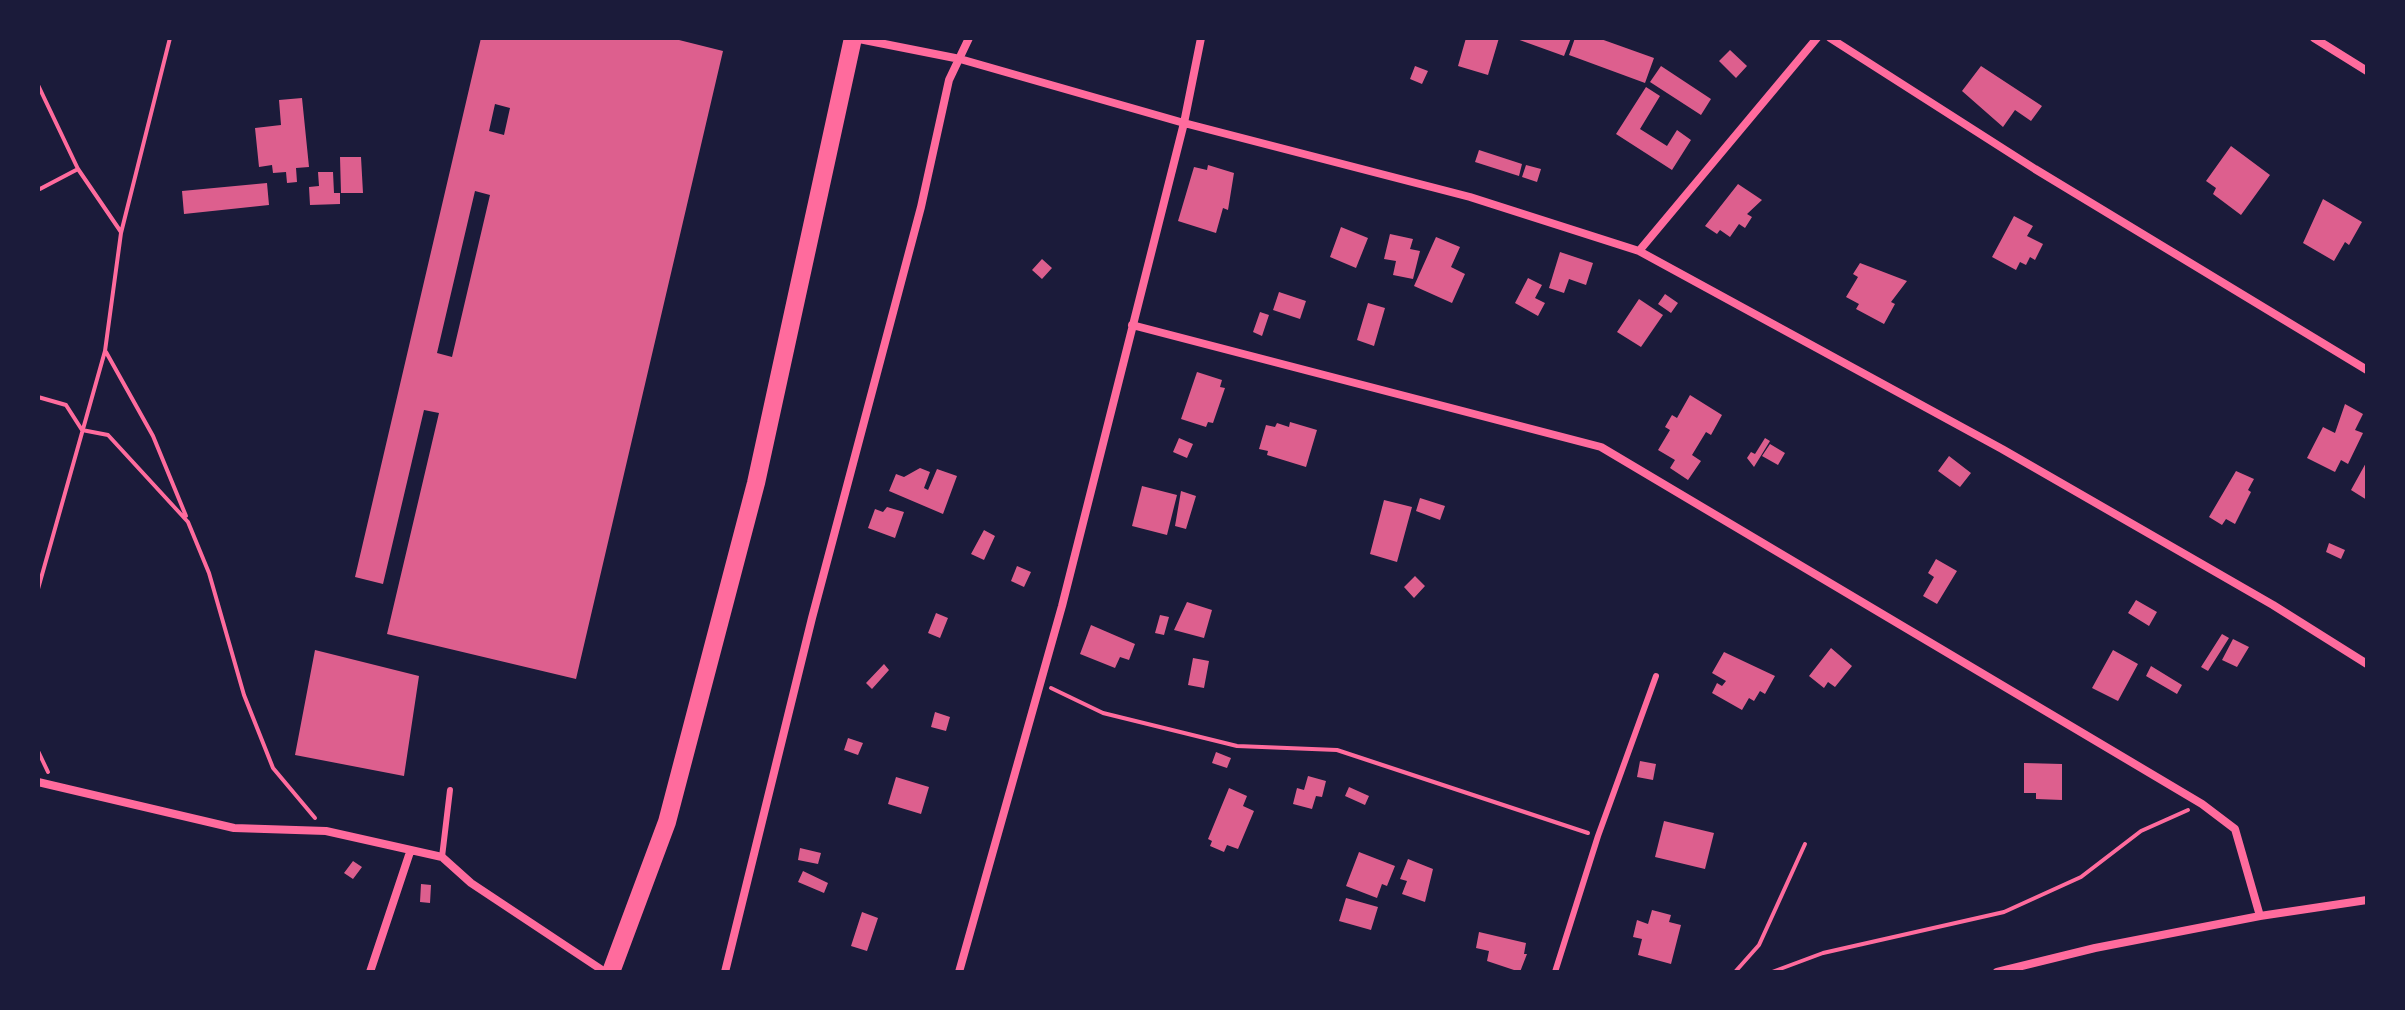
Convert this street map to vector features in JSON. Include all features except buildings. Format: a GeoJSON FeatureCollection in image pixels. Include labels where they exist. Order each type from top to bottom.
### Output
{"type":"FeatureCollection","features":[{"type":"Feature","properties":{"kind":"main road"},"geometry":{"type":"LineString","coordinates":[[608,972],[667,822],[756,483],[852,38]]}},
{"type":"Feature","properties":{"kind":"street"},"geometry":{"type":"LineString","coordinates":[[852,38],[960,59],[1184,123],[1470,197],[1639,251],[2002,449],[2273,605],[2367,664]]}},
{"type":"Feature","properties":{"kind":"street"},"geometry":{"type":"LineString","coordinates":[[725,972],[812,618],[921,207],[949,80],[969,38]]}},
{"type":"Feature","properties":{"kind":"street"},"geometry":{"type":"LineString","coordinates":[[959,972],[1042,683],[1184,123],[1201,38]]}},
{"type":"Feature","properties":{"kind":"street"},"geometry":{"type":"LineString","coordinates":[[1639,251],[1817,38]]}},
{"type":"Feature","properties":{"kind":"street"},"geometry":{"type":"LineString","coordinates":[[1830,38],[2035,169],[2367,370]]}},
{"type":"Feature","properties":{"kind":"street"},"geometry":{"type":"LineString","coordinates":[[2314,38],[2367,71]]}},
{"type":"Feature","properties":{"kind":"street"},"geometry":{"type":"LineString","coordinates":[[1132,325],[1601,447],[2202,804],[2235,829],[2260,916]]}},
{"type":"Feature","properties":{"kind":"street"},"geometry":{"type":"LineString","coordinates":[[38,782],[234,828],[326,831],[442,857],[471,883],[608,972]]}},
{"type":"Feature","properties":{"kind":"street"},"geometry":{"type":"LineString","coordinates":[[370,972],[410,852]]}},
{"type":"Feature","properties":{"kind":"street"},"geometry":{"type":"LineString","coordinates":[[1997,972],[2095,948],[2260,916],[2367,900]]}},
{"type":"Feature","properties":{"kind":"lane"},"geometry":{"type":"LineString","coordinates":[[1555,972],[1598,836],[1656,676]]}},
{"type":"Feature","properties":{"kind":"lane"},"geometry":{"type":"LineString","coordinates":[[442,857],[450,790]]}},
{"type":"Feature","properties":{"kind":"path"},"geometry":{"type":"LineString","coordinates":[[38,589],[105,351],[121,233],[170,38]]}},
{"type":"Feature","properties":{"kind":"path"},"geometry":{"type":"LineString","coordinates":[[38,85],[78,169],[121,233]]}},
{"type":"Feature","properties":{"kind":"path"},"geometry":{"type":"LineString","coordinates":[[38,190],[78,169]]}},
{"type":"Feature","properties":{"kind":"path"},"geometry":{"type":"LineString","coordinates":[[105,351],[153,436],[209,573],[244,695],[273,768],[326,831]]}},
{"type":"Feature","properties":{"kind":"path"},"geometry":{"type":"LineString","coordinates":[[38,397],[66,405],[82,430],[108,435],[188,522]]}},
{"type":"Feature","properties":{"kind":"path"},"geometry":{"type":"LineString","coordinates":[[1042,683],[1103,713],[1237,746],[1337,750],[1598,836]]}},
{"type":"Feature","properties":{"kind":"path"},"geometry":{"type":"LineString","coordinates":[[1772,972],[1823,953],[2004,912],[2081,877],[2141,831],[2202,804]]}},
{"type":"Feature","properties":{"kind":"path"},"geometry":{"type":"LineString","coordinates":[[1735,972],[1759,945],[1805,844]]}}]}
